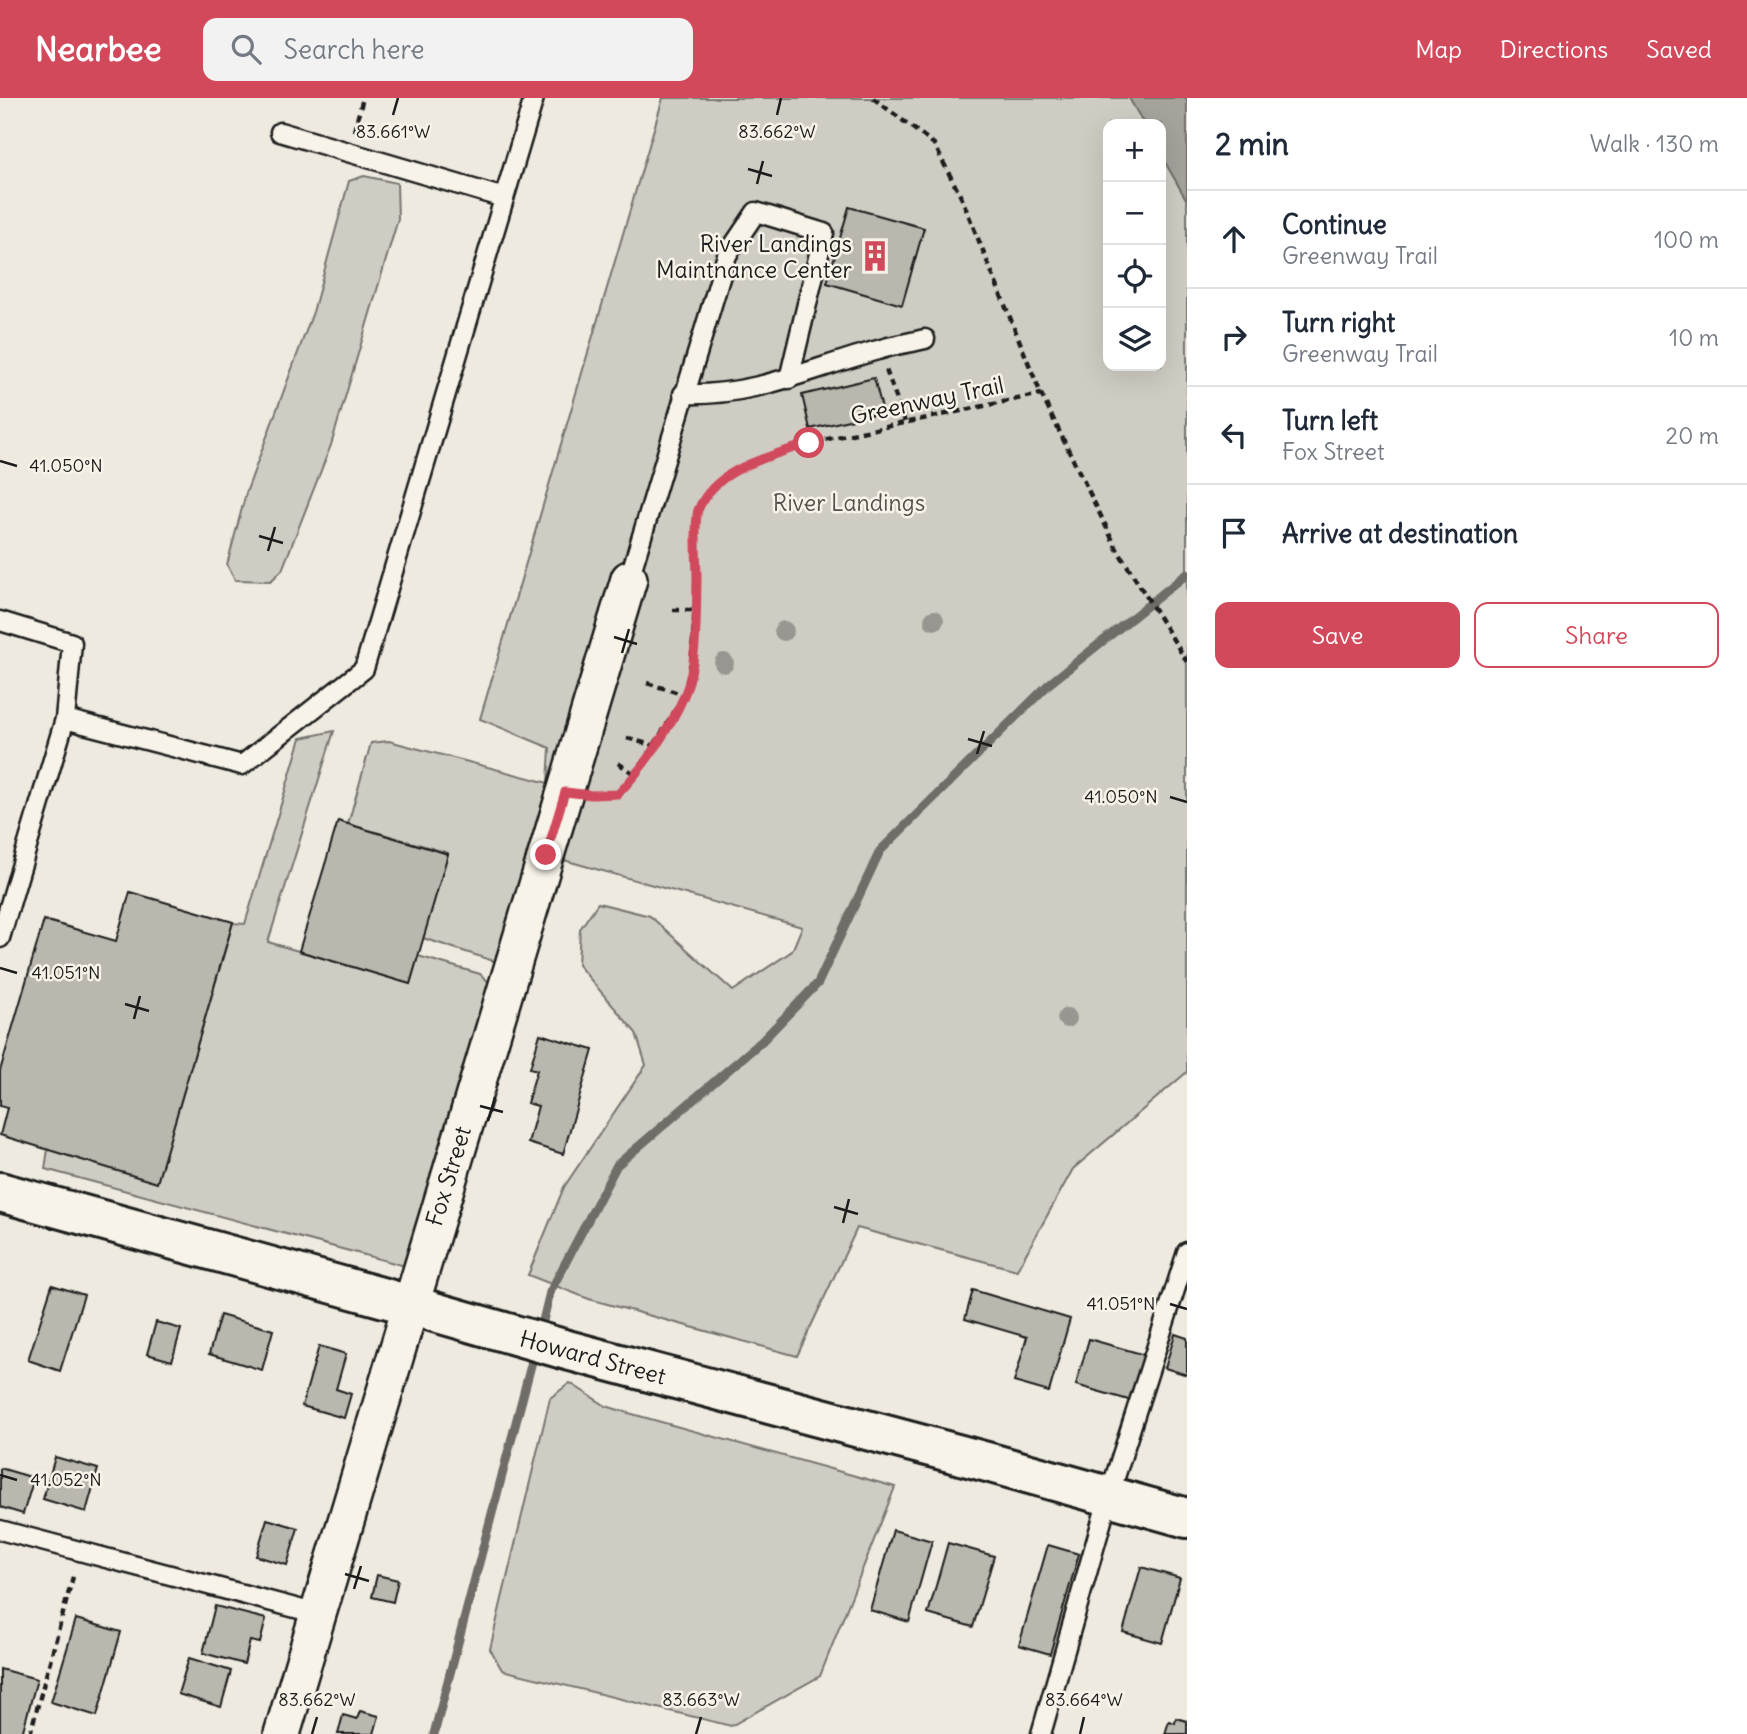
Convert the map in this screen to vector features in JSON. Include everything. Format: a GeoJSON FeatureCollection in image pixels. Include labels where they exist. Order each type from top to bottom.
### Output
{"type":"FeatureCollection","features":[{"type":"Feature","properties":{"kind":"street","name":"Fox Street"},"geometry":{"type":"LineString","coordinates":[[282,1734],[629,579]]}},
{"type":"Feature","properties":{"kind":"street","name":"Howard Street"},"geometry":{"type":"LineString","coordinates":[[0,1192],[567,1350],[1187,1518]]}},
{"type":"Feature","properties":{"kind":"lane"},"geometry":{"type":"LineString","coordinates":[[65,719],[242,765],[364,669],[534,98]]}},
{"type":"Feature","properties":{"kind":"lane"},"geometry":{"type":"LineString","coordinates":[[280,132],[504,198]]}},
{"type":"Feature","properties":{"kind":"lane"},"geometry":{"type":"LineString","coordinates":[[629,579],[727,255],[756,212],[824,233],[789,379]]}},
{"type":"Feature","properties":{"kind":"lane"},"geometry":{"type":"LineString","coordinates":[[684,394],[714,395],[789,379],[878,350],[925,339]]}},
{"type":"Feature","properties":{"kind":"lane"},"geometry":{"type":"LineString","coordinates":[[0,621],[72,643],[65,719],[0,938]]}},
{"type":"Feature","properties":{"kind":"lane"},"geometry":{"type":"LineString","coordinates":[[1041,1734],[1109,1496],[1187,1250]]}},
{"type":"Feature","properties":{"kind":"lane"},"geometry":{"type":"LineString","coordinates":[[0,1530],[318,1614]]}},
{"type":"Feature","properties":{"kind":"path"},"geometry":{"type":"LineString","coordinates":[[348,152],[363,98]]}},
{"type":"Feature","properties":{"kind":"path","name":"Greenway Trail"},"geometry":{"type":"LineString","coordinates":[[873,98],[934,144],[962,200],[1041,394],[1117,549],[1187,662]]}},
{"type":"Feature","properties":{"kind":"path"},"geometry":{"type":"LineString","coordinates":[[878,350],[905,422]]}},
{"type":"Feature","properties":{"kind":"path","name":"Greenway Trail"},"geometry":{"type":"LineString","coordinates":[[565,792],[618,794],[636,775],[685,695],[692,659],[696,610],[697,511],[712,489],[735,470],[809,443],[1041,394]]}},
{"type":"Feature","properties":{"kind":"path"},"geometry":{"type":"LineString","coordinates":[[673,610],[696,610]]}},
{"type":"Feature","properties":{"kind":"path"},"geometry":{"type":"LineString","coordinates":[[646,683],[685,695]]}},
{"type":"Feature","properties":{"kind":"path"},"geometry":{"type":"LineString","coordinates":[[627,738],[655,746]]}},
{"type":"Feature","properties":{"kind":"path"},"geometry":{"type":"LineString","coordinates":[[618,763],[636,775]]}},
{"type":"Feature","properties":{"kind":"path"},"geometry":{"type":"LineString","coordinates":[[30,1734],[68,1595]]}},
{"type":"Feature","properties":{"kind":"green space","name":"River Landings"},"geometry":{"type":"Polygon","coordinates":[[[663,98],[1187,98],[1187,1072],[1073,1169],[1017,1270],[857,1228],[797,1356],[589,1299],[528,1275],[564,1187],[646,1065],[636,1033],[578,965],[580,929],[598,903],[650,916],[733,991],[792,951],[802,927],[546,855],[512,967],[423,938],[448,853],[348,824],[371,743],[389,741],[548,783],[550,748],[480,719],[663,98]]]}},
{"type":"Feature","properties":{"kind":"green space"},"geometry":{"type":"Polygon","coordinates":[[[364,176],[397,183],[398,219],[331,445],[282,570],[271,581],[235,580],[227,565],[246,493],[313,312],[349,181],[364,176]]]}},
{"type":"Feature","properties":{"kind":"green space"},"geometry":{"type":"Polygon","coordinates":[[[334,731],[268,942],[410,984],[418,956],[480,974],[503,995],[420,1270],[45,1169],[48,1149],[157,1182],[233,923],[245,924],[301,738],[334,731]]]}},
{"type":"Feature","properties":{"kind":"green space"},"geometry":{"type":"Polygon","coordinates":[[[570,1383],[606,1406],[895,1487],[820,1676],[731,1726],[502,1670],[490,1649],[550,1398],[570,1383]]]}},
{"type":"Feature","properties":{"kind":"shaded area"},"geometry":{"type":"Polygon","coordinates":[[[1129,98],[1187,98],[1187,201],[1166,164],[1166,119],[1141,119],[1129,98]]]}},
{"type":"Feature","properties":{"kind":"building","name":"River Landings Maintnance Center"},"geometry":{"type":"Polygon","coordinates":[[[849,207],[924,228],[902,305],[827,283],[849,207]]]}},
{"type":"Feature","properties":{"kind":"building"},"geometry":{"type":"Polygon","coordinates":[[[874,378],[883,412],[810,429],[802,395],[874,378]]]}},
{"type":"Feature","properties":{"kind":"building"},"geometry":{"type":"Polygon","coordinates":[[[338,821],[448,854],[410,984],[299,951],[338,821]]]}},
{"type":"Feature","properties":{"kind":"building"},"geometry":{"type":"Polygon","coordinates":[[[130,892],[233,922],[157,1183],[0,1135],[7,1108],[0,1106],[0,1071],[44,920],[116,941],[130,892]]]}},
{"type":"Feature","properties":{"kind":"building"},"geometry":{"type":"Polygon","coordinates":[[[540,1034],[593,1050],[563,1154],[528,1143],[538,1106],[527,1103],[537,1070],[530,1068],[540,1034]]]}},
{"type":"Feature","properties":{"kind":"building"},"geometry":{"type":"Polygon","coordinates":[[[52,1285],[84,1295],[60,1371],[28,1360],[52,1285]]]}},
{"type":"Feature","properties":{"kind":"building"},"geometry":{"type":"Polygon","coordinates":[[[973,1290],[1070,1319],[1049,1392],[1014,1382],[1027,1337],[965,1319],[973,1290]]]}},
{"type":"Feature","properties":{"kind":"building"},"geometry":{"type":"Polygon","coordinates":[[[220,1315],[273,1330],[262,1370],[209,1354],[220,1315]]]}},
{"type":"Feature","properties":{"kind":"building"},"geometry":{"type":"Polygon","coordinates":[[[156,1322],[181,1329],[172,1361],[147,1354],[156,1322]]]}},
{"type":"Feature","properties":{"kind":"building"},"geometry":{"type":"Polygon","coordinates":[[[1175,1334],[1187,1338],[1187,1375],[1165,1368],[1175,1334]]]}},
{"type":"Feature","properties":{"kind":"building"},"geometry":{"type":"Polygon","coordinates":[[[1089,1339],[1145,1355],[1132,1401],[1076,1385],[1089,1339]]]}},
{"type":"Feature","properties":{"kind":"building"},"geometry":{"type":"Polygon","coordinates":[[[319,1346],[346,1354],[336,1389],[351,1394],[344,1418],[302,1406],[319,1346]]]}},
{"type":"Feature","properties":{"kind":"building"},"geometry":{"type":"Polygon","coordinates":[[[55,1457],[98,1469],[86,1512],[43,1499],[55,1457]]]}},
{"type":"Feature","properties":{"kind":"building"},"geometry":{"type":"Polygon","coordinates":[[[0,1468],[34,1478],[23,1514],[0,1507],[0,1468]]]}},
{"type":"Feature","properties":{"kind":"building"},"geometry":{"type":"Polygon","coordinates":[[[267,1519],[298,1528],[287,1565],[256,1556],[267,1519]]]}},
{"type":"Feature","properties":{"kind":"building"},"geometry":{"type":"Polygon","coordinates":[[[893,1530],[932,1541],[909,1622],[870,1610],[893,1530]]]}},
{"type":"Feature","properties":{"kind":"building"},"geometry":{"type":"Polygon","coordinates":[[[948,1543],[994,1556],[973,1627],[928,1614],[948,1543]]]}},
{"type":"Feature","properties":{"kind":"building"},"geometry":{"type":"Polygon","coordinates":[[[1048,1545],[1079,1554],[1050,1654],[1019,1645],[1048,1545]]]}},
{"type":"Feature","properties":{"kind":"building"},"geometry":{"type":"Polygon","coordinates":[[[1141,1567],[1180,1578],[1162,1643],[1123,1632],[1141,1567]]]}},
{"type":"Feature","properties":{"kind":"building"},"geometry":{"type":"Polygon","coordinates":[[[377,1575],[398,1580],[393,1602],[372,1597],[377,1575]]]}},
{"type":"Feature","properties":{"kind":"building"},"geometry":{"type":"Polygon","coordinates":[[[215,1606],[266,1619],[260,1643],[250,1641],[244,1664],[203,1653],[215,1606]]]}},
{"type":"Feature","properties":{"kind":"building"},"geometry":{"type":"Polygon","coordinates":[[[76,1619],[121,1632],[97,1716],[51,1702],[76,1619]]]}},
{"type":"Feature","properties":{"kind":"building"},"geometry":{"type":"Polygon","coordinates":[[[189,1658],[231,1671],[221,1707],[178,1694],[189,1658]]]}},
{"type":"Feature","properties":{"kind":"building"},"geometry":{"type":"Polygon","coordinates":[[[0,1669],[37,1679],[22,1734],[0,1734],[0,1669]]]}},
{"type":"Feature","properties":{"kind":"building"},"geometry":{"type":"Polygon","coordinates":[[[360,1711],[379,1716],[374,1734],[338,1734],[343,1715],[357,1719],[360,1711]]]}},
{"type":"Feature","properties":{"kind":"building"},"geometry":{"type":"Polygon","coordinates":[[[1176,1718],[1187,1721],[1187,1734],[1165,1734],[1169,1721],[1175,1723],[1176,1718]]]}},
{"type":"Feature","properties":{"kind":"waterway"},"geometry":{"type":"LineString","coordinates":[[540,1333],[550,1292],[617,1165],[762,1041],[818,983],[880,851],[1049,684],[1187,574]]}},
{"type":"Feature","properties":{"kind":"waterway"},"geometry":{"type":"LineString","coordinates":[[434,1734],[535,1350]]}},
{"type":"Feature","properties":{"kind":"place","name":"River Landings Maintnance Center"},"geometry":{"type":"Point","coordinates":[875,256]}},
{"type":"Feature","properties":{"kind":"route"},"geometry":{"type":"LineString","coordinates":[[546,855],[565,792],[618,794],[636,775],[685,695],[692,659],[697,511],[712,489],[735,470],[809,443]]}}]}
